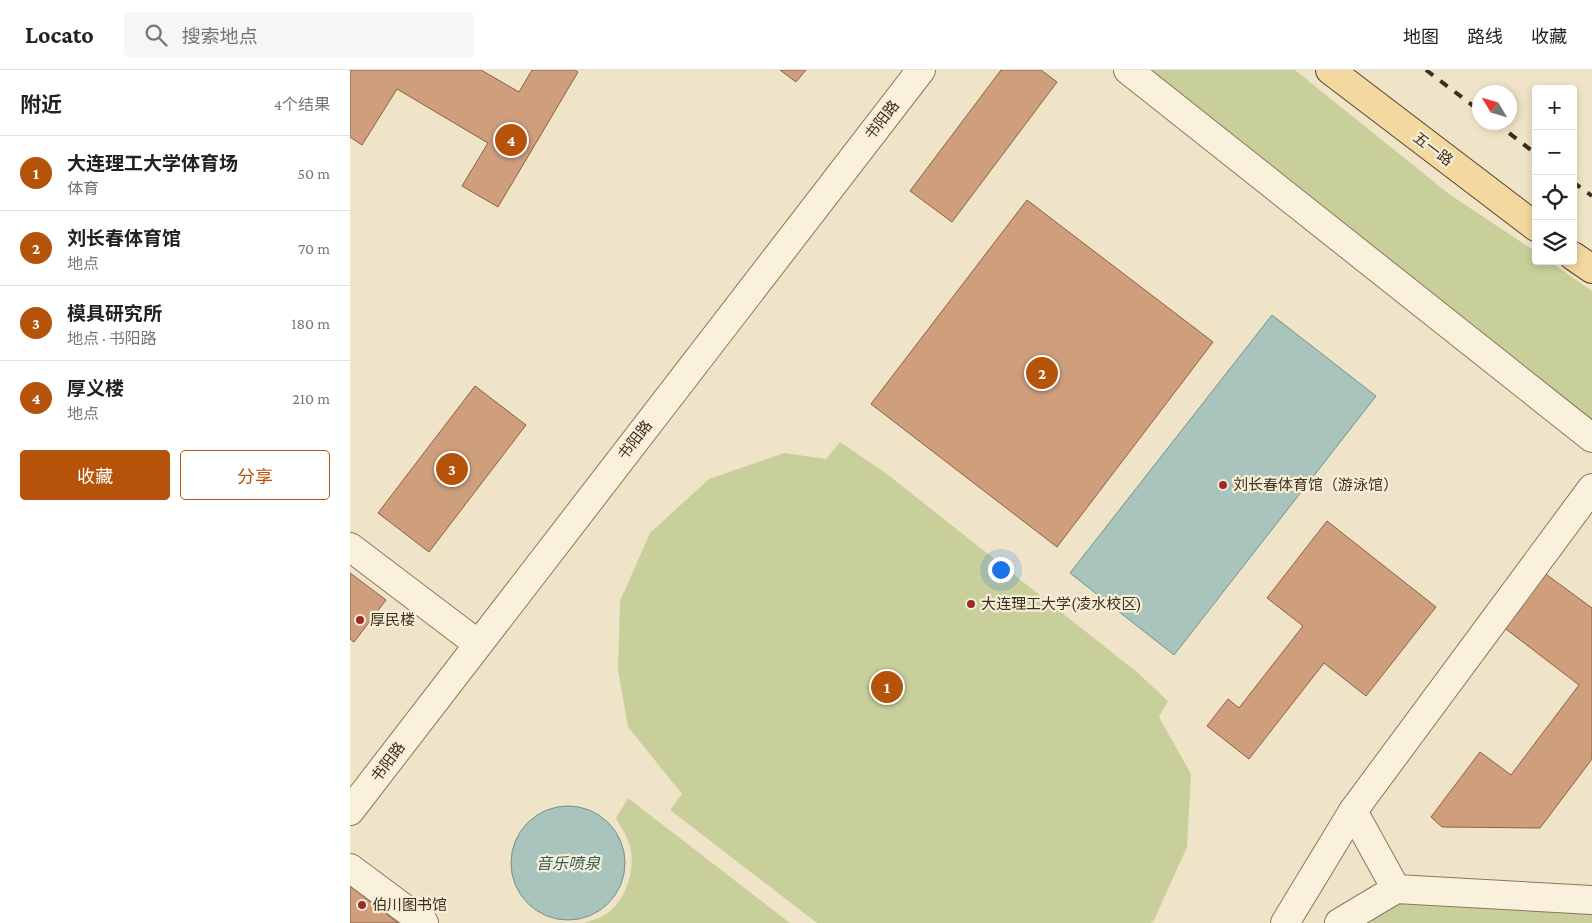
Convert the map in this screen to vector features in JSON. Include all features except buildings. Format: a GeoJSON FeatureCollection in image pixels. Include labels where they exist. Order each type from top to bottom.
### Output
{"type":"FeatureCollection","features":[{"type":"Feature","properties":{"kind":"main road","name":"五一路"},"geometry":{"type":"LineString","coordinates":[[1330,70],[1532,225]]}},
{"type":"Feature","properties":{"kind":"main road"},"geometry":{"type":"LineString","coordinates":[[1577,259],[1592,269]]}},
{"type":"Feature","properties":{"kind":"street","name":"书阳路"},"geometry":{"type":"LineString","coordinates":[[350,812],[920,70]]}},
{"type":"Feature","properties":{"kind":"street"},"geometry":{"type":"LineString","coordinates":[[1128,70],[1592,438]]}},
{"type":"Feature","properties":{"kind":"street"},"geometry":{"type":"LineString","coordinates":[[1285,923],[1353,811],[1592,488]]}},
{"type":"Feature","properties":{"kind":"street"},"geometry":{"type":"LineString","coordinates":[[350,547],[478,644]]}},
{"type":"Feature","properties":{"kind":"street"},"geometry":{"type":"LineString","coordinates":[[1353,811],[1396,889]]}},
{"type":"Feature","properties":{"kind":"street"},"geometry":{"type":"LineString","coordinates":[[350,868],[424,923]]}},
{"type":"Feature","properties":{"kind":"street"},"geometry":{"type":"LineString","coordinates":[[1339,923],[1396,889],[1592,900]]}},
{"type":"Feature","properties":{"kind":"green space"},"geometry":{"type":"Polygon","coordinates":[[[1147,70],[1295,70],[1449,194],[1532,249],[1532,265],[1555,265],[1592,291],[1592,424],[1147,70]]]}},
{"type":"Feature","properties":{"kind":"green space"},"geometry":{"type":"Polygon","coordinates":[[[840,442],[887,474],[1138,673],[1168,701],[1159,717],[1191,774],[1187,847],[1151,923],[817,923],[670,810],[682,794],[628,727],[618,670],[620,601],[650,533],[709,479],[784,453],[826,459],[840,442]]]}},
{"type":"Feature","properties":{"kind":"green space"},"geometry":{"type":"Polygon","coordinates":[[[628,798],[790,923],[584,923],[601,917],[613,908],[628,884],[632,856],[626,835],[616,818],[628,798]]]}},
{"type":"Feature","properties":{"kind":"green space"},"geometry":{"type":"Polygon","coordinates":[[[1396,889],[1592,903],[1592,923],[1339,923],[1396,889]]]}},
{"type":"Feature","properties":{"kind":"water","name":"刘长春体育馆（游泳馆）"},"geometry":{"type":"Polygon","coordinates":[[[1272,315],[1376,396],[1174,655],[1070,573],[1272,315]]]}},
{"type":"Feature","properties":{"kind":"water","name":"音乐喷泉"},"geometry":{"type":"Polygon","coordinates":[[[568,806],[590,810],[608,823],[621,841],[625,863],[621,885],[608,903],[590,916],[568,920],[546,916],[528,903],[515,885],[511,863],[515,841],[528,823],[546,810],[568,806]]]}},
{"type":"Feature","properties":{"kind":"railway"},"geometry":{"type":"LineString","coordinates":[[1426,70],[1472,105]]}},
{"type":"Feature","properties":{"kind":"railway"},"geometry":{"type":"LineString","coordinates":[[1505,130],[1532,151]]}},
{"type":"Feature","properties":{"kind":"railway"},"geometry":{"type":"LineString","coordinates":[[1577,185],[1592,196]]}},
{"type":"Feature","properties":{"kind":"place","name":"厚义楼"},"geometry":{"type":"Point","coordinates":[511,140]}},
{"type":"Feature","properties":{"kind":"place","name":"刘长春体育馆"},"geometry":{"type":"Point","coordinates":[1042,373]}},
{"type":"Feature","properties":{"kind":"place","name":"模具研究所"},"geometry":{"type":"Point","coordinates":[452,469]}},
{"type":"Feature","properties":{"kind":"place","name":"刘长春体育馆（游泳馆）"},"geometry":{"type":"Point","coordinates":[1223,485]}},
{"type":"Feature","properties":{"kind":"place","name":"大连理工大学(凌水校区)"},"geometry":{"type":"Point","coordinates":[971,604]}},
{"type":"Feature","properties":{"kind":"place","name":"厚民楼"},"geometry":{"type":"Point","coordinates":[360,620]}},
{"type":"Feature","properties":{"kind":"place","name":"大连理工大学体育场"},"geometry":{"type":"Point","coordinates":[887,687]}},
{"type":"Feature","properties":{"kind":"place","name":"伯川图书馆"},"geometry":{"type":"Point","coordinates":[362,905]}}]}
